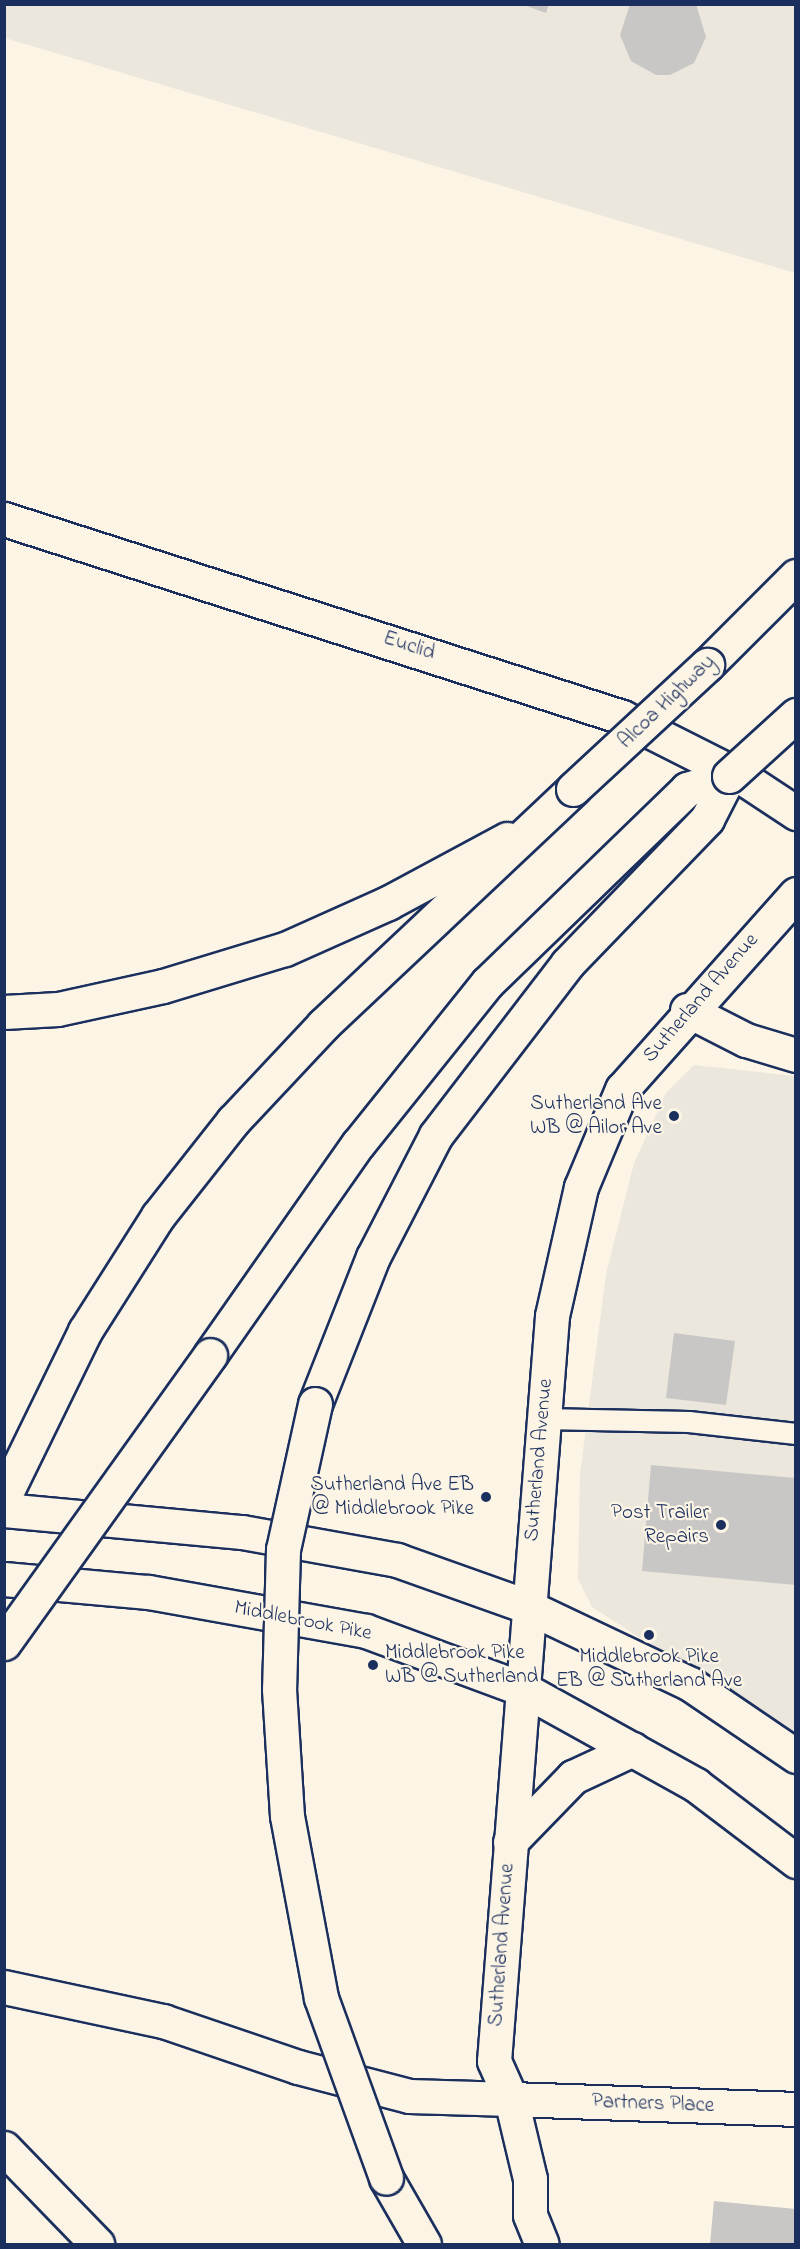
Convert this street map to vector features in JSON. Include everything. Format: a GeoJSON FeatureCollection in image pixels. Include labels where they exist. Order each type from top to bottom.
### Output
{"type":"FeatureCollection","features":[{"type":"Feature","properties":{"kind":"main road","name":"Euclid"},"geometry":{"type":"LineString","coordinates":[[4,519],[611,713],[702,756],[795,813]]}},
{"type":"Feature","properties":{"kind":"main road","name":"Alcoa Highway"},"geometry":{"type":"LineString","coordinates":[[535,824],[706,665],[795,576]]}},
{"type":"Feature","properties":{"kind":"main road"},"geometry":{"type":"LineString","coordinates":[[424,2244],[386,2178],[321,1998],[287,1816],[279,1689],[283,1549],[315,1404],[373,1257],[436,1135],[567,964],[707,819],[729,776],[795,715]]}},
{"type":"Feature","properties":{"kind":"main road"},"geometry":{"type":"LineString","coordinates":[[4,1643],[358,1144],[488,983],[642,830],[687,789],[729,776]]}},
{"type":"Feature","properties":{"kind":"main road"},"geometry":{"type":"LineString","coordinates":[[4,1012],[58,1009],[164,986],[285,949],[388,903],[535,824]]}},
{"type":"Feature","properties":{"kind":"main road"},"geometry":{"type":"LineString","coordinates":[[4,1497],[86,1331],[158,1216],[233,1121],[323,1025],[535,824]]}},
{"type":"Feature","properties":{"kind":"main road","name":"Sutherland Avenue"},"geometry":{"type":"LineString","coordinates":[[542,2244],[530,2216],[530,2179],[511,2099],[494,2061],[523,1689],[526,1606],[552,1316],[581,1186],[622,1089],[687,1011],[795,894]]}},
{"type":"Feature","properties":{"kind":"main road"},"geometry":{"type":"LineString","coordinates":[[687,1011],[746,1040],[795,1055]]}},
{"type":"Feature","properties":{"kind":"main road"},"geometry":{"type":"LineString","coordinates":[[4,1510],[242,1532],[397,1560],[526,1606],[690,1684],[795,1756]]}},
{"type":"Feature","properties":{"kind":"main road","name":"Middlebrook Pike"},"geometry":{"type":"LineString","coordinates":[[4,1579],[148,1592],[366,1631],[523,1689],[696,1785],[795,1861]]}},
{"type":"Feature","properties":{"kind":"main road"},"geometry":{"type":"LineString","coordinates":[[510,1842],[573,1777],[633,1749]]}},
{"type":"Feature","properties":{"kind":"main road","name":"Partners Place"},"geometry":{"type":"LineString","coordinates":[[4,1987],[163,2021],[298,2067],[409,2096],[795,2109]]}},
{"type":"Feature","properties":{"kind":"main road"},"geometry":{"type":"LineString","coordinates":[[4,2148],[97,2244]]}},
{"type":"Feature","properties":{"kind":"lane"},"geometry":{"type":"LineString","coordinates":[[543,1419],[689,1422],[795,1434]]}},
{"type":"Feature","properties":{"kind":"shaded area"},"geometry":{"type":"Polygon","coordinates":[[[4,5],[795,5],[795,273],[5,38],[4,5]]]}},
{"type":"Feature","properties":{"kind":"shaded area"},"geometry":{"type":"Polygon","coordinates":[[[694,1065],[795,1076],[795,1737],[592,1607],[578,1579],[580,1474],[606,1274],[634,1163],[666,1093],[694,1065]]]}},
{"type":"Feature","properties":{"kind":"building"},"geometry":{"type":"Polygon","coordinates":[[[521,4],[549,4],[546,13],[521,4]]]}},
{"type":"Feature","properties":{"kind":"building"},"geometry":{"type":"Polygon","coordinates":[[[630,4],[696,4],[706,37],[694,63],[670,75],[656,75],[631,61],[620,35],[630,4]]]}},
{"type":"Feature","properties":{"kind":"building"},"geometry":{"type":"Polygon","coordinates":[[[674,1333],[735,1341],[726,1405],[666,1398],[674,1333]]]}},
{"type":"Feature","properties":{"kind":"building","name":"Post Trailer Repairs"},"geometry":{"type":"Polygon","coordinates":[[[651,1465],[796,1478],[796,1585],[642,1571],[651,1465]]]}},
{"type":"Feature","properties":{"kind":"building"},"geometry":{"type":"Polygon","coordinates":[[[714,2201],[796,2209],[796,2244],[710,2244],[714,2201]]]}},
{"type":"Feature","properties":{"kind":"place","name":"Sutherland Ave WB @ Ailor Ave"},"geometry":{"type":"Point","coordinates":[674,1116]}},
{"type":"Feature","properties":{"kind":"place","name":"Sutherland Ave EB @ Middlebrook Pike"},"geometry":{"type":"Point","coordinates":[486,1497]}},
{"type":"Feature","properties":{"kind":"place","name":"Post Trailer Repairs"},"geometry":{"type":"Point","coordinates":[721,1525]}},
{"type":"Feature","properties":{"kind":"place","name":"Middlebrook Pike EB @ Sutherland Ave"},"geometry":{"type":"Point","coordinates":[649,1635]}},
{"type":"Feature","properties":{"kind":"place","name":"Middlebrook Pike WB @ Sutherland"},"geometry":{"type":"Point","coordinates":[373,1665]}}]}
